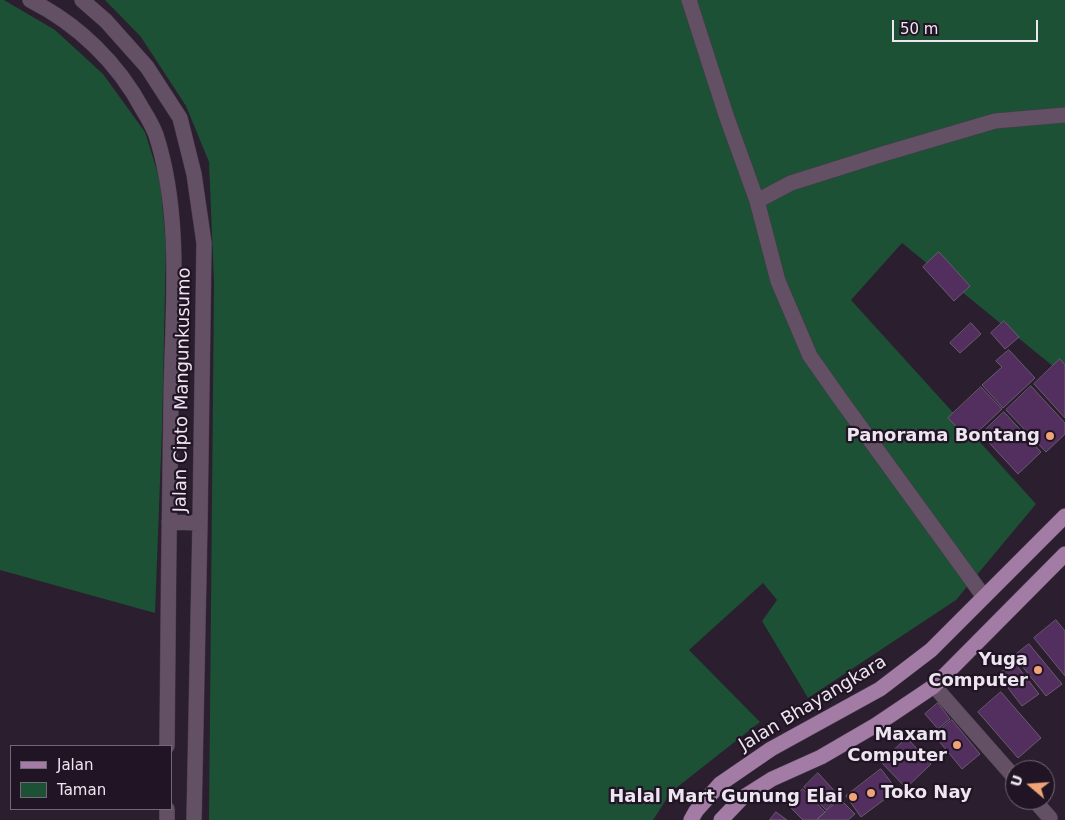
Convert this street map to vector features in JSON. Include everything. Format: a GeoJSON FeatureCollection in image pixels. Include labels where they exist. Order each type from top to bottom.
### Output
{"type":"FeatureCollection","features":[{"type":"Feature","properties":{"kind":"main road","name":"Jalan Bhayangkara"},"geometry":{"type":"LineString","coordinates":[[690,820],[720,784],[771,749],[880,689],[931,650],[1065,516]]}},
{"type":"Feature","properties":{"kind":"main road"},"geometry":{"type":"LineString","coordinates":[[720,820],[742,798],[772,779],[821,757],[876,725],[934,686],[1065,554]]}},
{"type":"Feature","properties":{"kind":"street","name":"Jalan Cipto Mangunkusumo"},"geometry":{"type":"LineString","coordinates":[[30,0],[55,14],[98,48],[133,91],[156,134],[168,180],[174,243],[167,745]]}},
{"type":"Feature","properties":{"kind":"street","name":"Jalan Cipto Mangunkusumo"},"geometry":{"type":"LineString","coordinates":[[82,0],[106,21],[148,67],[180,118],[194,174],[204,243],[194,820]]}},
{"type":"Feature","properties":{"kind":"street"},"geometry":{"type":"LineString","coordinates":[[689,0],[756,201],[778,280],[810,356],[984,597]]}},
{"type":"Feature","properties":{"kind":"street"},"geometry":{"type":"LineString","coordinates":[[756,201],[791,183],[976,127],[995,122],[1065,115]]}},
{"type":"Feature","properties":{"kind":"street"},"geometry":{"type":"LineString","coordinates":[[169,522],[200,523]]}},
{"type":"Feature","properties":{"kind":"street"},"geometry":{"type":"LineString","coordinates":[[934,686],[1005,767]]}},
{"type":"Feature","properties":{"kind":"street"},"geometry":{"type":"LineString","coordinates":[[1043,810],[1050,818]]}},
{"type":"Feature","properties":{"kind":"green space"},"geometry":{"type":"Polygon","coordinates":[[[0,0],[4,0],[55,30],[103,74],[145,132],[160,180],[166,244],[162,429],[155,613],[0,570],[0,0]]]}},
{"type":"Feature","properties":{"kind":"green space"},"geometry":{"type":"Polygon","coordinates":[[[105,0],[1065,0],[1065,376],[902,243],[851,300],[1036,504],[956,600],[808,698],[762,621],[777,600],[763,583],[689,650],[760,722],[671,792],[653,820],[209,820],[214,283],[209,162],[186,106],[141,37],[105,0]]]}},
{"type":"Feature","properties":{"kind":"building"},"geometry":{"type":"Polygon","coordinates":[[[939,252],[970,286],[954,301],[923,267],[939,252]]]}},
{"type":"Feature","properties":{"kind":"building"},"geometry":{"type":"Polygon","coordinates":[[[1004,321],[1019,337],[1005,349],[991,333],[1004,321]]]}},
{"type":"Feature","properties":{"kind":"building"},"geometry":{"type":"Polygon","coordinates":[[[971,323],[981,334],[960,353],[950,343],[971,323]]]}},
{"type":"Feature","properties":{"kind":"building"},"geometry":{"type":"Polygon","coordinates":[[[1009,350],[1035,378],[1003,408],[982,385],[1002,367],[996,361],[1009,350]]]}},
{"type":"Feature","properties":{"kind":"building"},"geometry":{"type":"Polygon","coordinates":[[[1060,359],[1065,365],[1065,418],[1034,384],[1060,359]]]}},
{"type":"Feature","properties":{"kind":"building"},"geometry":{"type":"Polygon","coordinates":[[[1031,386],[1065,423],[1065,434],[1046,452],[1006,410],[1031,386]]]}},
{"type":"Feature","properties":{"kind":"building"},"geometry":{"type":"Polygon","coordinates":[[[981,387],[1002,409],[969,440],[948,418],[981,387]]]}},
{"type":"Feature","properties":{"kind":"building"},"geometry":{"type":"Polygon","coordinates":[[[1004,412],[1041,452],[1018,474],[981,434],[1004,412]]]}},
{"type":"Feature","properties":{"kind":"building"},"geometry":{"type":"Polygon","coordinates":[[[1056,620],[1065,631],[1065,676],[1034,638],[1056,620]]]}},
{"type":"Feature","properties":{"kind":"building","name":"Yuga Computer"},"geometry":{"type":"Polygon","coordinates":[[[1029,644],[1062,684],[1046,696],[1014,656],[1029,644]]]}},
{"type":"Feature","properties":{"kind":"building"},"geometry":{"type":"Polygon","coordinates":[[[1014,662],[1039,694],[1022,706],[998,675],[1014,662]]]}},
{"type":"Feature","properties":{"kind":"building"},"geometry":{"type":"Polygon","coordinates":[[[1001,692],[1041,738],[1018,758],[978,712],[1001,692]]]}},
{"type":"Feature","properties":{"kind":"building"},"geometry":{"type":"Polygon","coordinates":[[[938,703],[950,719],[938,729],[925,714],[938,703]]]}},
{"type":"Feature","properties":{"kind":"building","name":"Maxam Computer"},"geometry":{"type":"Polygon","coordinates":[[[952,720],[980,754],[962,769],[934,735],[952,720]]]}},
{"type":"Feature","properties":{"kind":"building"},"geometry":{"type":"Polygon","coordinates":[[[907,738],[931,764],[906,788],[881,762],[907,738]]]}},
{"type":"Feature","properties":{"kind":"building","name":"Toko Nay"},"geometry":{"type":"Polygon","coordinates":[[[881,769],[897,790],[861,817],[846,796],[881,769]]]}},
{"type":"Feature","properties":{"kind":"building"},"geometry":{"type":"Polygon","coordinates":[[[818,773],[840,797],[826,810],[804,787],[818,773]]]}},
{"type":"Feature","properties":{"kind":"building"},"geometry":{"type":"Polygon","coordinates":[[[803,789],[825,812],[816,820],[803,820],[787,804],[803,789]]]}},
{"type":"Feature","properties":{"kind":"building"},"geometry":{"type":"Polygon","coordinates":[[[840,799],[855,814],[848,820],[817,820],[840,799]]]}},
{"type":"Feature","properties":{"kind":"building"},"geometry":{"type":"Polygon","coordinates":[[[776,812],[787,820],[770,820],[776,812]]]}},
{"type":"Feature","properties":{"kind":"place","name":"Panorama Bontang"},"geometry":{"type":"Point","coordinates":[1050,436]}},
{"type":"Feature","properties":{"kind":"place","name":"Yuga Computer"},"geometry":{"type":"Point","coordinates":[1038,670]}},
{"type":"Feature","properties":{"kind":"place","name":"Maxam Computer"},"geometry":{"type":"Point","coordinates":[957,745]}},
{"type":"Feature","properties":{"kind":"place","name":"Toko Nay"},"geometry":{"type":"Point","coordinates":[871,793]}},
{"type":"Feature","properties":{"kind":"place","name":"Halal Mart Gunung Elai"},"geometry":{"type":"Point","coordinates":[853,797]}}]}
